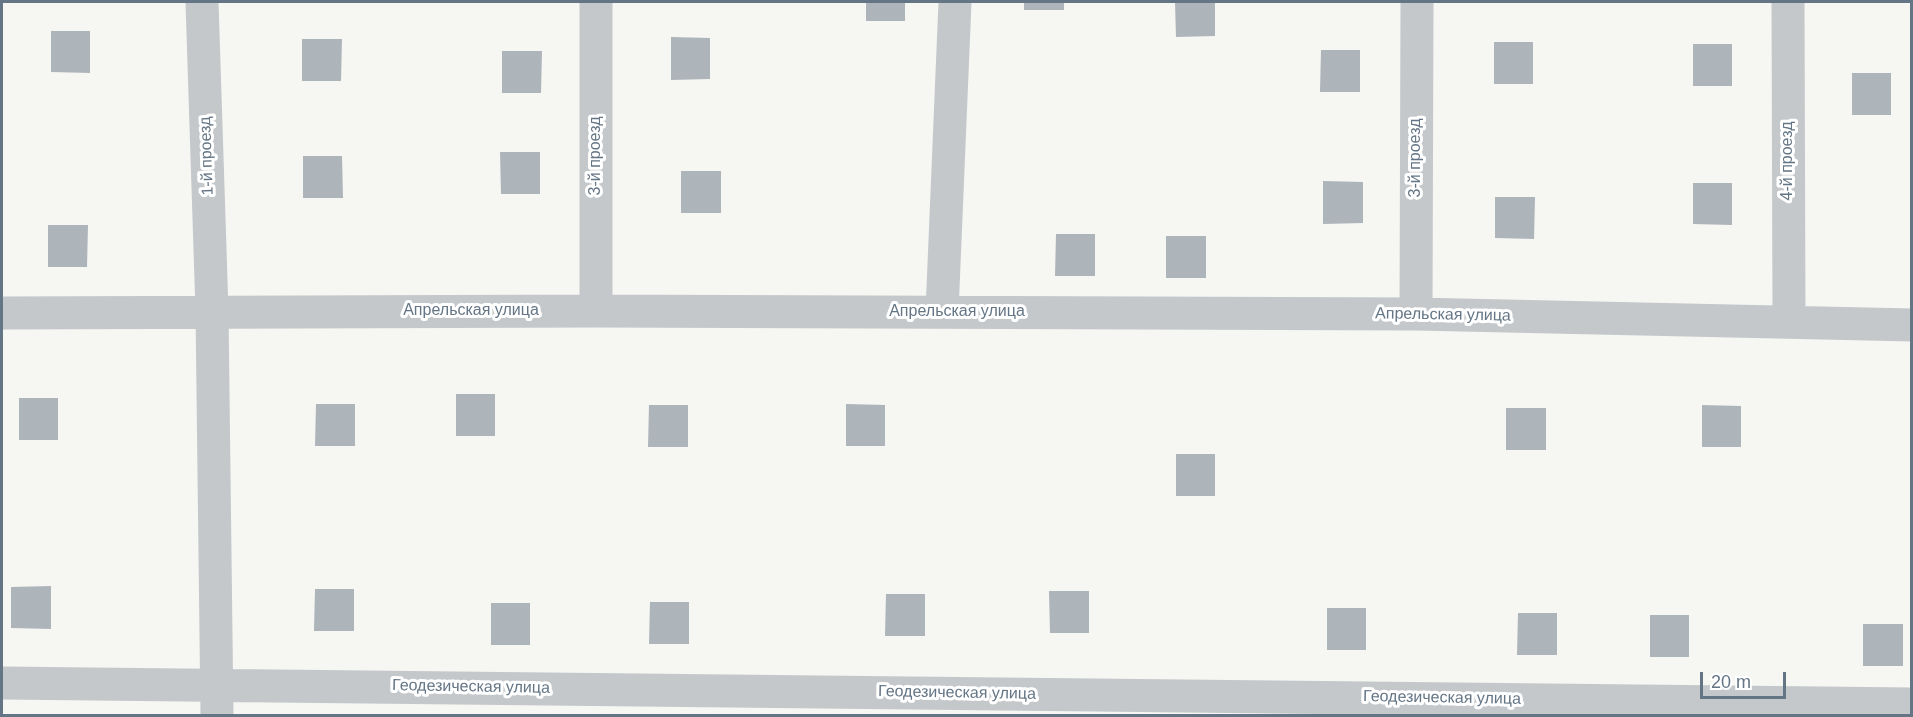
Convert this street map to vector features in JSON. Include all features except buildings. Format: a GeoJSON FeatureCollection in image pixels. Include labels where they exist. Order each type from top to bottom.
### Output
{"type":"FeatureCollection","features":[{"type":"Feature","properties":{"kind":"street","name":"1-й проезд"},"geometry":{"type":"LineString","coordinates":[[202,2],[212,311],[217,700]]}},
{"type":"Feature","properties":{"kind":"street","name":"3-й проезд"},"geometry":{"type":"LineString","coordinates":[[596,2],[596,310]]}},
{"type":"Feature","properties":{"kind":"street"},"geometry":{"type":"LineString","coordinates":[[942,312],[955,2]]}},
{"type":"Feature","properties":{"kind":"street","name":"3-й проезд"},"geometry":{"type":"LineString","coordinates":[[1416,314],[1417,2]]}},
{"type":"Feature","properties":{"kind":"street","name":"4-й проезд"},"geometry":{"type":"LineString","coordinates":[[1788,2],[1789,321]]}},
{"type":"Feature","properties":{"kind":"street","name":"Апрельская улица"},"geometry":{"type":"LineString","coordinates":[[2,314],[596,310],[1416,314],[1911,325]]}},
{"type":"Feature","properties":{"kind":"street","name":"Геодезическая улица"},"geometry":{"type":"LineString","coordinates":[[2,683],[217,700],[1911,704]]}}]}
